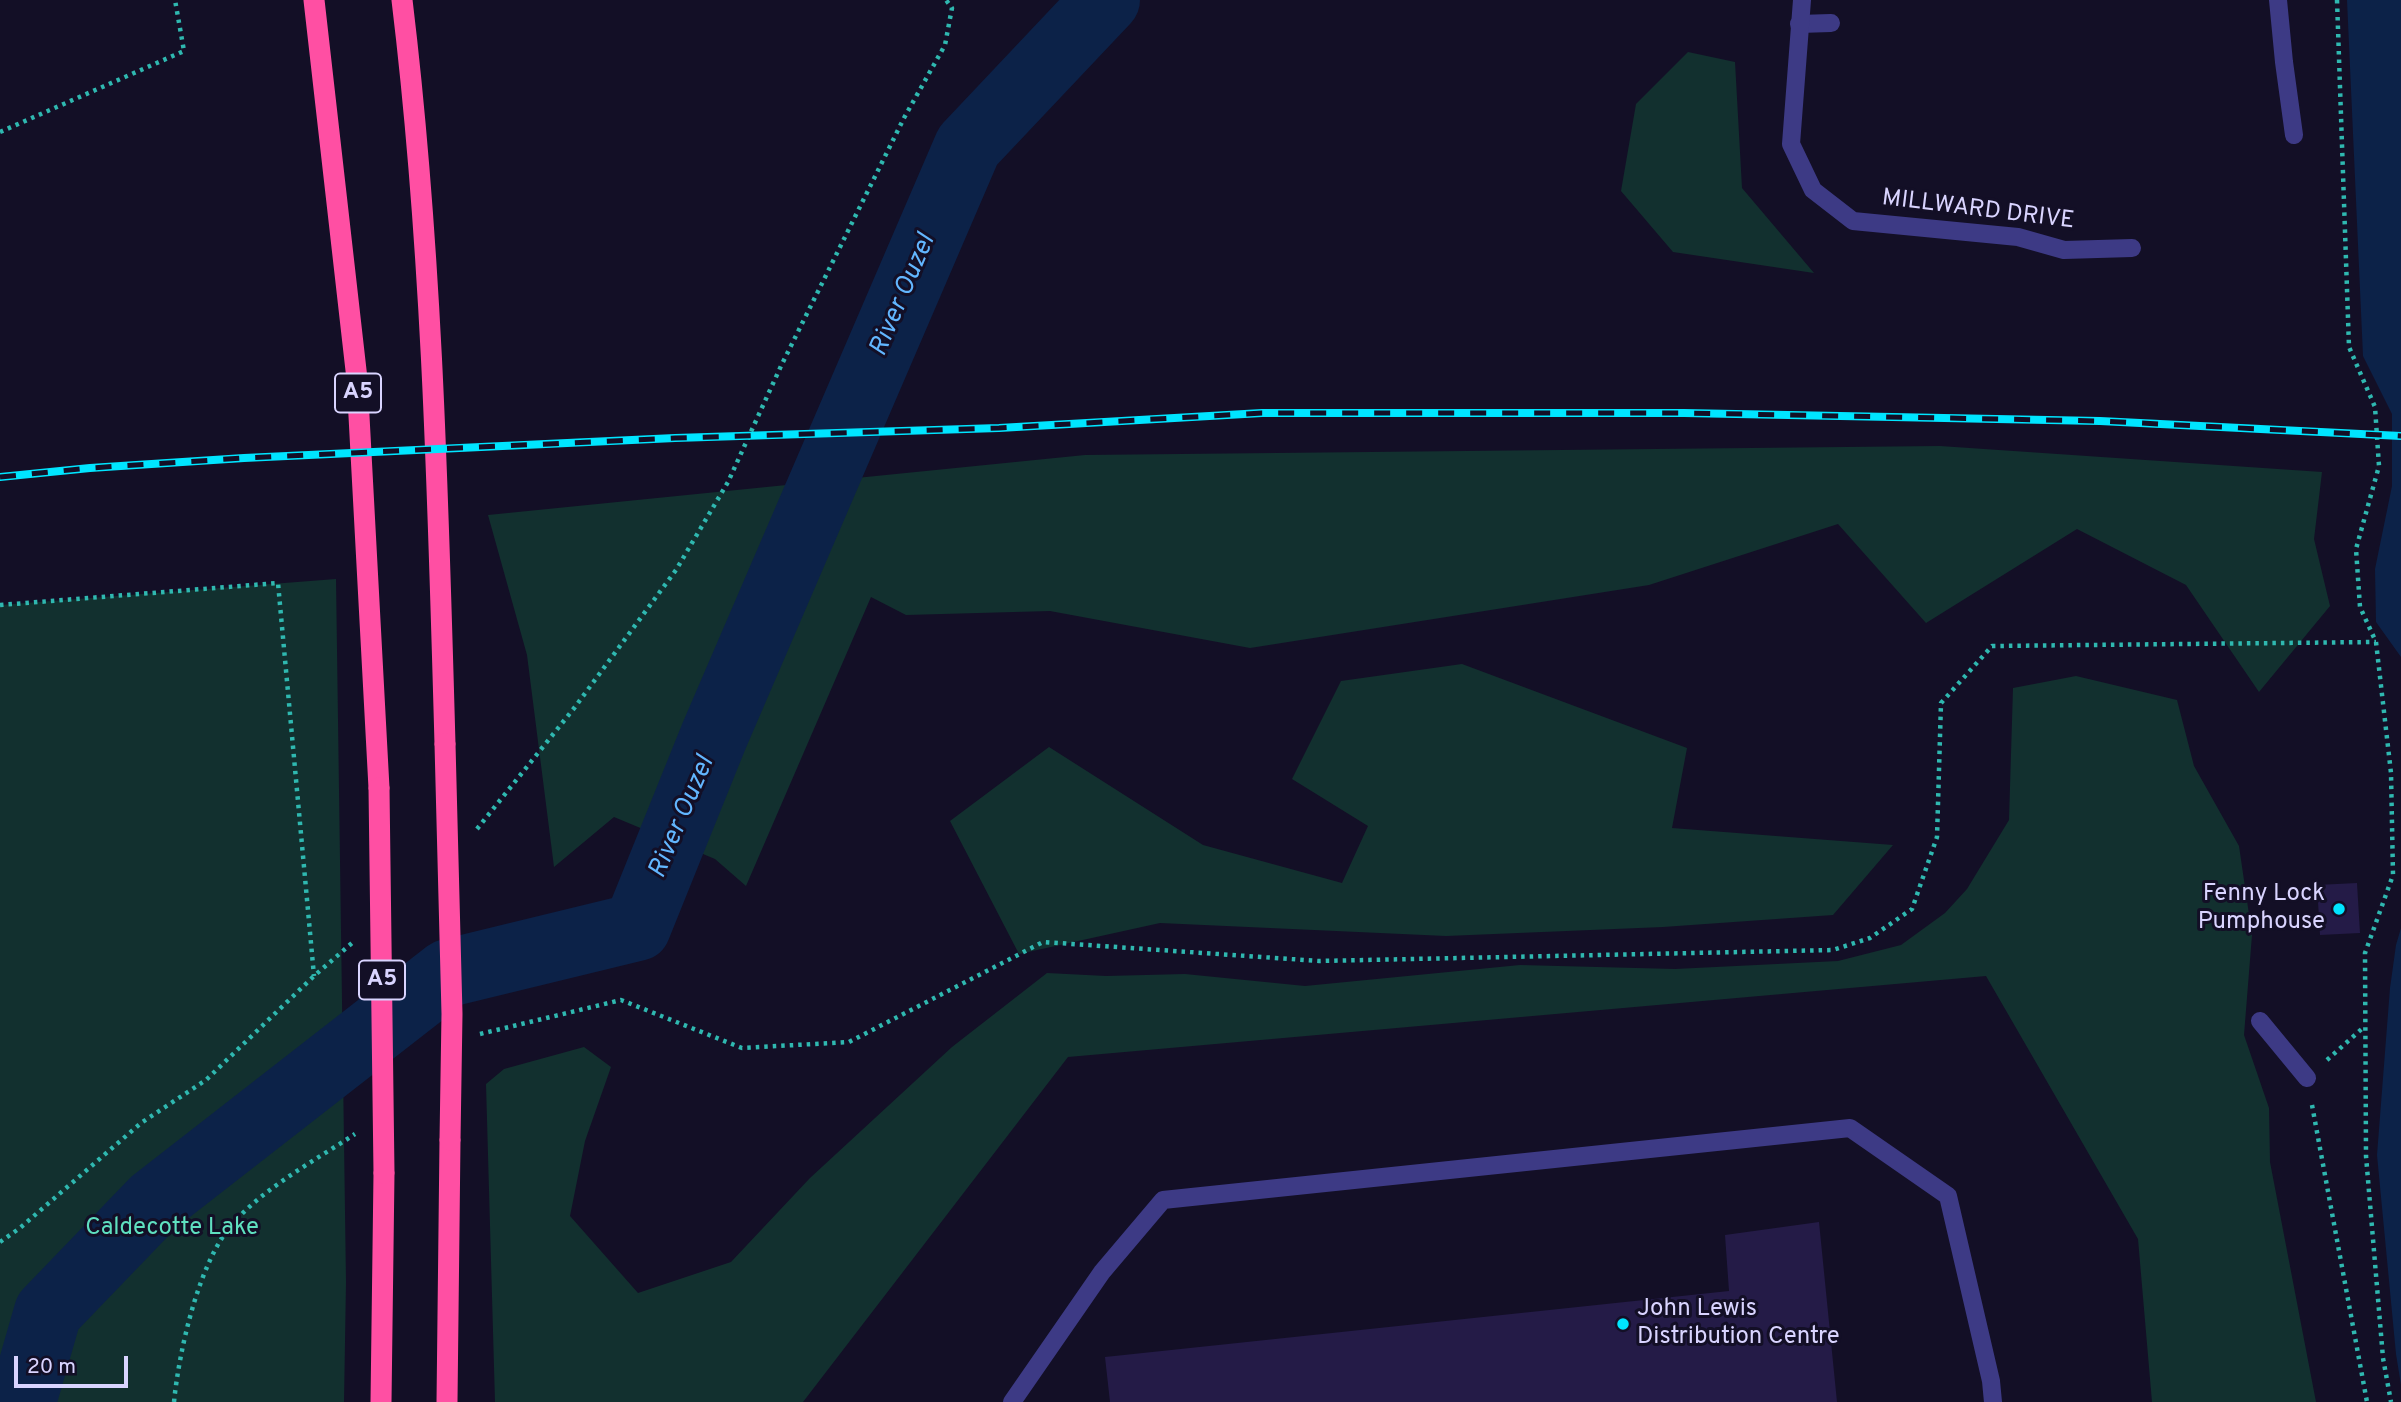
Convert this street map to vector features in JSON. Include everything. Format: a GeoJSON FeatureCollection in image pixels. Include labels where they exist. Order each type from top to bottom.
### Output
{"type":"FeatureCollection","features":[{"type":"Feature","properties":{"kind":"highway","name":"A5"},"geometry":{"type":"LineString","coordinates":[[314,0],[357,379],[379,788],[384,1172],[381,1402]]}},
{"type":"Feature","properties":{"kind":"highway"},"geometry":{"type":"LineString","coordinates":[[402,0],[413,89],[434,391],[452,1014],[447,1402]]}},
{"type":"Feature","properties":{"kind":"street","name":"MILLWARD DRIVE"},"geometry":{"type":"LineString","coordinates":[[1802,0],[1791,144],[1813,190],[1853,221],[2018,237],[2064,250],[2132,248]]}},
{"type":"Feature","properties":{"kind":"street"},"geometry":{"type":"LineString","coordinates":[[2278,0],[2294,135]]}},
{"type":"Feature","properties":{"kind":"street"},"geometry":{"type":"LineString","coordinates":[[1799,24],[1831,23]]}},
{"type":"Feature","properties":{"kind":"street"},"geometry":{"type":"LineString","coordinates":[[2260,1021],[2307,1078]]}},
{"type":"Feature","properties":{"kind":"street"},"geometry":{"type":"LineString","coordinates":[[1012,1402],[1102,1272],[1163,1200],[1850,1128],[1948,1196],[1991,1381],[1993,1402]]}},
{"type":"Feature","properties":{"kind":"path"},"geometry":{"type":"LineString","coordinates":[[0,132],[184,51],[175,0]]}},
{"type":"Feature","properties":{"kind":"path"},"geometry":{"type":"LineString","coordinates":[[471,837],[575,707],[676,570],[728,482],[781,366],[898,130],[945,45],[952,8],[946,0]]}},
{"type":"Feature","properties":{"kind":"path"},"geometry":{"type":"LineString","coordinates":[[2337,0],[2349,347],[2375,407],[2379,466],[2356,549],[2360,607],[2376,642],[2394,774],[2393,875],[2365,953],[2366,1156],[2383,1358],[2391,1402]]}},
{"type":"Feature","properties":{"kind":"path"},"geometry":{"type":"LineString","coordinates":[[0,605],[278,583],[314,976]]}},
{"type":"Feature","properties":{"kind":"path"},"geometry":{"type":"LineString","coordinates":[[476,1035],[621,1000],[742,1048],[849,1042],[1043,942],[1319,961],[1833,950],[1870,938],[1912,909],[1937,837],[1941,703],[1992,646],[2376,642]]}},
{"type":"Feature","properties":{"kind":"path"},"geometry":{"type":"LineString","coordinates":[[0,1242],[20,1228],[141,1123],[206,1080],[314,976],[357,939]]}},
{"type":"Feature","properties":{"kind":"path"},"geometry":{"type":"LineString","coordinates":[[2365,1025],[2307,1078],[2367,1402]]}},
{"type":"Feature","properties":{"kind":"path"},"geometry":{"type":"LineString","coordinates":[[174,1402],[197,1290],[210,1256],[233,1222],[269,1191],[359,1131]]}},
{"type":"Feature","properties":{"kind":"green space"},"geometry":{"type":"Polygon","coordinates":[[[1688,52],[1735,62],[1742,188],[1814,273],[1673,252],[1621,191],[1636,104],[1688,52]]]}},
{"type":"Feature","properties":{"kind":"green space"},"geometry":{"type":"Polygon","coordinates":[[[1940,446],[2322,472],[2314,539],[2330,606],[2259,692],[2186,585],[2077,529],[1926,623],[1838,524],[1649,585],[1250,648],[1050,611],[906,615],[871,597],[746,886],[715,859],[614,817],[554,867],[527,655],[488,515],[1085,455],[1940,446]]]}},
{"type":"Feature","properties":{"kind":"green space","name":"Caldecotte Lake"},"geometry":{"type":"Polygon","coordinates":[[[336,579],[346,1282],[344,1402],[0,1402],[0,605],[336,579]]]}},
{"type":"Feature","properties":{"kind":"green space"},"geometry":{"type":"Polygon","coordinates":[[[1462,664],[1687,748],[1672,828],[1893,845],[1833,915],[1663,927],[1446,936],[1160,923],[1019,954],[950,821],[1049,747],[1203,845],[1342,883],[1368,826],[1292,779],[1341,681],[1462,664]]]}},
{"type":"Feature","properties":{"kind":"green space"},"geometry":{"type":"Polygon","coordinates":[[[2076,676],[2177,700],[2194,766],[2239,846],[2252,935],[2244,1035],[2269,1108],[2270,1162],[2316,1402],[2152,1402],[2138,1239],[1986,976],[1068,1057],[803,1402],[495,1402],[486,1084],[504,1069],[584,1047],[611,1067],[585,1141],[570,1216],[638,1293],[731,1262],[810,1178],[952,1047],[1047,973],[1106,976],[1185,974],[1305,986],[1520,965],[1675,969],[1838,961],[1901,945],[1945,913],[1967,889],[2009,820],[2013,688],[2076,676]]]}},
{"type":"Feature","properties":{"kind":"water"},"geometry":{"type":"Polygon","coordinates":[[[2347,0],[2401,0],[2401,657],[2376,622],[2375,569],[2392,486],[2392,414],[2363,356],[2347,0]]]}},
{"type":"Feature","properties":{"kind":"water"},"geometry":{"type":"Polygon","coordinates":[[[2401,928],[2401,1385],[2377,1155],[2390,988],[2401,928]]]}},
{"type":"Feature","properties":{"kind":"building","name":"Fenny Lock Pumphouse"},"geometry":{"type":"Polygon","coordinates":[[[2357,883],[2360,933],[2320,935],[2317,885],[2357,883]]]}},
{"type":"Feature","properties":{"kind":"building","name":"John Lewis Distribution Centre"},"geometry":{"type":"Polygon","coordinates":[[[1819,1222],[1837,1402],[1110,1402],[1105,1357],[1729,1291],[1725,1235],[1819,1222]]]}},
{"type":"Feature","properties":{"kind":"waterway","name":"River Ouzel"},"geometry":{"type":"LineString","coordinates":[[22,1402],[48,1312],[154,1202],[448,973],[637,927],[714,736],[968,146],[1106,0]]}},
{"type":"Feature","properties":{"kind":"railway"},"geometry":{"type":"LineString","coordinates":[[0,477],[244,458],[675,438],[999,428],[1262,413],[1684,413],[2100,421],[2401,436]]}},
{"type":"Feature","properties":{"kind":"place","name":"Fenny Lock Pumphouse"},"geometry":{"type":"Point","coordinates":[2339,909]}},
{"type":"Feature","properties":{"kind":"place","name":"John Lewis Distribution Centre"},"geometry":{"type":"Point","coordinates":[1623,1324]}}]}
